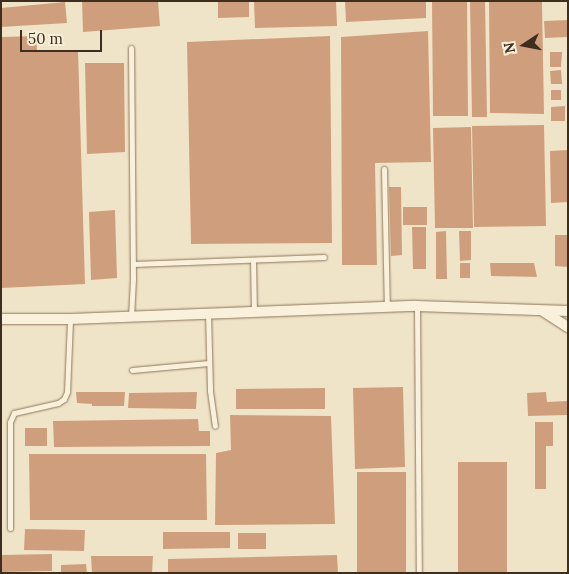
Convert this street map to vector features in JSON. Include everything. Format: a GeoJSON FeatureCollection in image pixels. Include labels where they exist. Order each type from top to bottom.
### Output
{"type":"FeatureCollection","features":[{"type":"Feature","properties":{"kind":"street"},"geometry":{"type":"LineString","coordinates":[[1,319],[70,319],[416,306],[568,311]]}},
{"type":"Feature","properties":{"kind":"street"},"geometry":{"type":"LineString","coordinates":[[542,310],[568,327]]}},
{"type":"Feature","properties":{"kind":"lane"},"geometry":{"type":"LineString","coordinates":[[131,48],[133,264],[131,316]]}},
{"type":"Feature","properties":{"kind":"lane"},"geometry":{"type":"LineString","coordinates":[[384,169],[387,307]]}},
{"type":"Feature","properties":{"kind":"lane"},"geometry":{"type":"LineString","coordinates":[[133,264],[324,257]]}},
{"type":"Feature","properties":{"kind":"lane"},"geometry":{"type":"LineString","coordinates":[[253,260],[254,311]]}},
{"type":"Feature","properties":{"kind":"lane"},"geometry":{"type":"LineString","coordinates":[[416,306],[419,573]]}},
{"type":"Feature","properties":{"kind":"lane"},"geometry":{"type":"LineString","coordinates":[[208,313],[208,363],[215,426]]}},
{"type":"Feature","properties":{"kind":"lane"},"geometry":{"type":"LineString","coordinates":[[10,528],[10,422],[14,413],[58,403],[64,399],[67,392],[70,319]]}},
{"type":"Feature","properties":{"kind":"lane"},"geometry":{"type":"LineString","coordinates":[[132,370],[208,363]]}},
{"type":"Feature","properties":{"kind":"building"},"geometry":{"type":"Polygon","coordinates":[[[82,1],[158,1],[160,26],[83,32],[82,1]]]}},
{"type":"Feature","properties":{"kind":"building"},"geometry":{"type":"Polygon","coordinates":[[[218,1],[249,1],[249,17],[218,18],[218,1]]]}},
{"type":"Feature","properties":{"kind":"building"},"geometry":{"type":"Polygon","coordinates":[[[254,1],[336,1],[337,26],[255,28],[254,1]]]}},
{"type":"Feature","properties":{"kind":"building"},"geometry":{"type":"Polygon","coordinates":[[[345,1],[426,1],[426,18],[346,22],[345,1]]]}},
{"type":"Feature","properties":{"kind":"building"},"geometry":{"type":"Polygon","coordinates":[[[432,1],[467,1],[468,116],[433,116],[432,1]]]}},
{"type":"Feature","properties":{"kind":"building"},"geometry":{"type":"Polygon","coordinates":[[[470,1],[485,1],[487,117],[472,117],[470,1]]]}},
{"type":"Feature","properties":{"kind":"building"},"geometry":{"type":"Polygon","coordinates":[[[489,1],[542,1],[544,114],[490,113],[489,1]]]}},
{"type":"Feature","properties":{"kind":"building"},"geometry":{"type":"Polygon","coordinates":[[[65,2],[67,23],[1,27],[1,8],[65,2]]]}},
{"type":"Feature","properties":{"kind":"building"},"geometry":{"type":"Polygon","coordinates":[[[568,20],[568,37],[545,38],[544,21],[568,20]]]}},
{"type":"Feature","properties":{"kind":"building"},"geometry":{"type":"Polygon","coordinates":[[[428,31],[431,162],[375,163],[377,265],[342,265],[341,37],[428,31]]]}},
{"type":"Feature","properties":{"kind":"building"},"geometry":{"type":"Polygon","coordinates":[[[36,36],[37,50],[78,50],[85,284],[1,288],[1,37],[36,36]]]}},
{"type":"Feature","properties":{"kind":"building"},"geometry":{"type":"Polygon","coordinates":[[[330,36],[332,243],[191,244],[187,42],[330,36]]]}},
{"type":"Feature","properties":{"kind":"building"},"geometry":{"type":"Polygon","coordinates":[[[550,52],[562,52],[561,67],[550,67],[550,52]]]}},
{"type":"Feature","properties":{"kind":"building"},"geometry":{"type":"Polygon","coordinates":[[[85,63],[124,63],[125,152],[87,154],[85,63]]]}},
{"type":"Feature","properties":{"kind":"building"},"geometry":{"type":"Polygon","coordinates":[[[561,70],[562,84],[551,84],[550,71],[561,70]]]}},
{"type":"Feature","properties":{"kind":"building"},"geometry":{"type":"Polygon","coordinates":[[[551,90],[561,90],[561,100],[551,100],[551,90]]]}},
{"type":"Feature","properties":{"kind":"building"},"geometry":{"type":"Polygon","coordinates":[[[565,106],[565,121],[551,121],[551,107],[565,106]]]}},
{"type":"Feature","properties":{"kind":"building"},"geometry":{"type":"Polygon","coordinates":[[[544,125],[546,226],[474,227],[472,126],[544,125]]]}},
{"type":"Feature","properties":{"kind":"building"},"geometry":{"type":"Polygon","coordinates":[[[471,127],[473,228],[435,228],[433,128],[471,127]]]}},
{"type":"Feature","properties":{"kind":"building"},"geometry":{"type":"Polygon","coordinates":[[[568,150],[568,202],[551,203],[550,151],[568,150]]]}},
{"type":"Feature","properties":{"kind":"building"},"geometry":{"type":"Polygon","coordinates":[[[389,187],[401,187],[402,255],[391,256],[389,187]]]}},
{"type":"Feature","properties":{"kind":"building"},"geometry":{"type":"Polygon","coordinates":[[[403,207],[427,207],[427,225],[403,225],[403,207]]]}},
{"type":"Feature","properties":{"kind":"building"},"geometry":{"type":"Polygon","coordinates":[[[115,210],[117,278],[91,280],[89,212],[115,210]]]}},
{"type":"Feature","properties":{"kind":"building"},"geometry":{"type":"Polygon","coordinates":[[[412,227],[426,227],[426,269],[413,269],[412,227]]]}},
{"type":"Feature","properties":{"kind":"building"},"geometry":{"type":"Polygon","coordinates":[[[446,231],[447,279],[436,279],[436,232],[446,231]]]}},
{"type":"Feature","properties":{"kind":"building"},"geometry":{"type":"Polygon","coordinates":[[[459,231],[471,231],[471,260],[460,261],[459,231]]]}},
{"type":"Feature","properties":{"kind":"building"},"geometry":{"type":"Polygon","coordinates":[[[555,235],[568,235],[568,267],[555,266],[555,235]]]}},
{"type":"Feature","properties":{"kind":"building"},"geometry":{"type":"Polygon","coordinates":[[[460,263],[470,263],[470,278],[460,278],[460,263]]]}},
{"type":"Feature","properties":{"kind":"building"},"geometry":{"type":"Polygon","coordinates":[[[490,263],[534,263],[537,277],[491,276],[490,263]]]}},
{"type":"Feature","properties":{"kind":"building"},"geometry":{"type":"Polygon","coordinates":[[[403,387],[405,467],[355,469],[353,388],[403,387]]]}},
{"type":"Feature","properties":{"kind":"building"},"geometry":{"type":"Polygon","coordinates":[[[325,388],[325,409],[236,409],[236,389],[325,388]]]}},
{"type":"Feature","properties":{"kind":"building"},"geometry":{"type":"Polygon","coordinates":[[[76,392],[125,392],[124,406],[92,406],[92,404],[77,403],[76,392]]]}},
{"type":"Feature","properties":{"kind":"building"},"geometry":{"type":"Polygon","coordinates":[[[197,392],[196,409],[128,408],[129,393],[197,392]]]}},
{"type":"Feature","properties":{"kind":"building"},"geometry":{"type":"Polygon","coordinates":[[[546,392],[547,402],[567,401],[567,415],[528,416],[527,393],[546,392]]]}},
{"type":"Feature","properties":{"kind":"building"},"geometry":{"type":"Polygon","coordinates":[[[230,415],[331,416],[335,524],[215,525],[216,453],[231,450],[230,415]]]}},
{"type":"Feature","properties":{"kind":"building"},"geometry":{"type":"Polygon","coordinates":[[[198,419],[199,431],[210,431],[210,446],[54,447],[53,421],[198,419]]]}},
{"type":"Feature","properties":{"kind":"building"},"geometry":{"type":"Polygon","coordinates":[[[535,422],[553,422],[553,446],[546,446],[546,489],[535,489],[535,422]]]}},
{"type":"Feature","properties":{"kind":"building"},"geometry":{"type":"Polygon","coordinates":[[[25,428],[47,428],[47,446],[25,446],[25,428]]]}},
{"type":"Feature","properties":{"kind":"building"},"geometry":{"type":"Polygon","coordinates":[[[29,454],[206,454],[207,520],[30,520],[29,454]]]}},
{"type":"Feature","properties":{"kind":"building"},"geometry":{"type":"Polygon","coordinates":[[[458,462],[507,462],[507,573],[458,573],[458,462]]]}},
{"type":"Feature","properties":{"kind":"building"},"geometry":{"type":"Polygon","coordinates":[[[357,472],[406,472],[406,573],[357,573],[357,472]]]}},
{"type":"Feature","properties":{"kind":"building"},"geometry":{"type":"Polygon","coordinates":[[[25,529],[85,530],[84,551],[24,550],[25,529]]]}},
{"type":"Feature","properties":{"kind":"building"},"geometry":{"type":"Polygon","coordinates":[[[163,532],[230,532],[230,548],[163,549],[163,532]]]}},
{"type":"Feature","properties":{"kind":"building"},"geometry":{"type":"Polygon","coordinates":[[[238,533],[266,533],[266,549],[238,549],[238,533]]]}},
{"type":"Feature","properties":{"kind":"building"},"geometry":{"type":"Polygon","coordinates":[[[52,554],[52,571],[1,572],[1,555],[52,554]]]}},
{"type":"Feature","properties":{"kind":"building"},"geometry":{"type":"Polygon","coordinates":[[[337,555],[338,573],[168,573],[168,559],[337,555]]]}},
{"type":"Feature","properties":{"kind":"building"},"geometry":{"type":"Polygon","coordinates":[[[91,556],[153,556],[152,573],[92,573],[91,556]]]}},
{"type":"Feature","properties":{"kind":"building"},"geometry":{"type":"Polygon","coordinates":[[[86,564],[87,573],[61,573],[61,565],[86,564]]]}}]}
